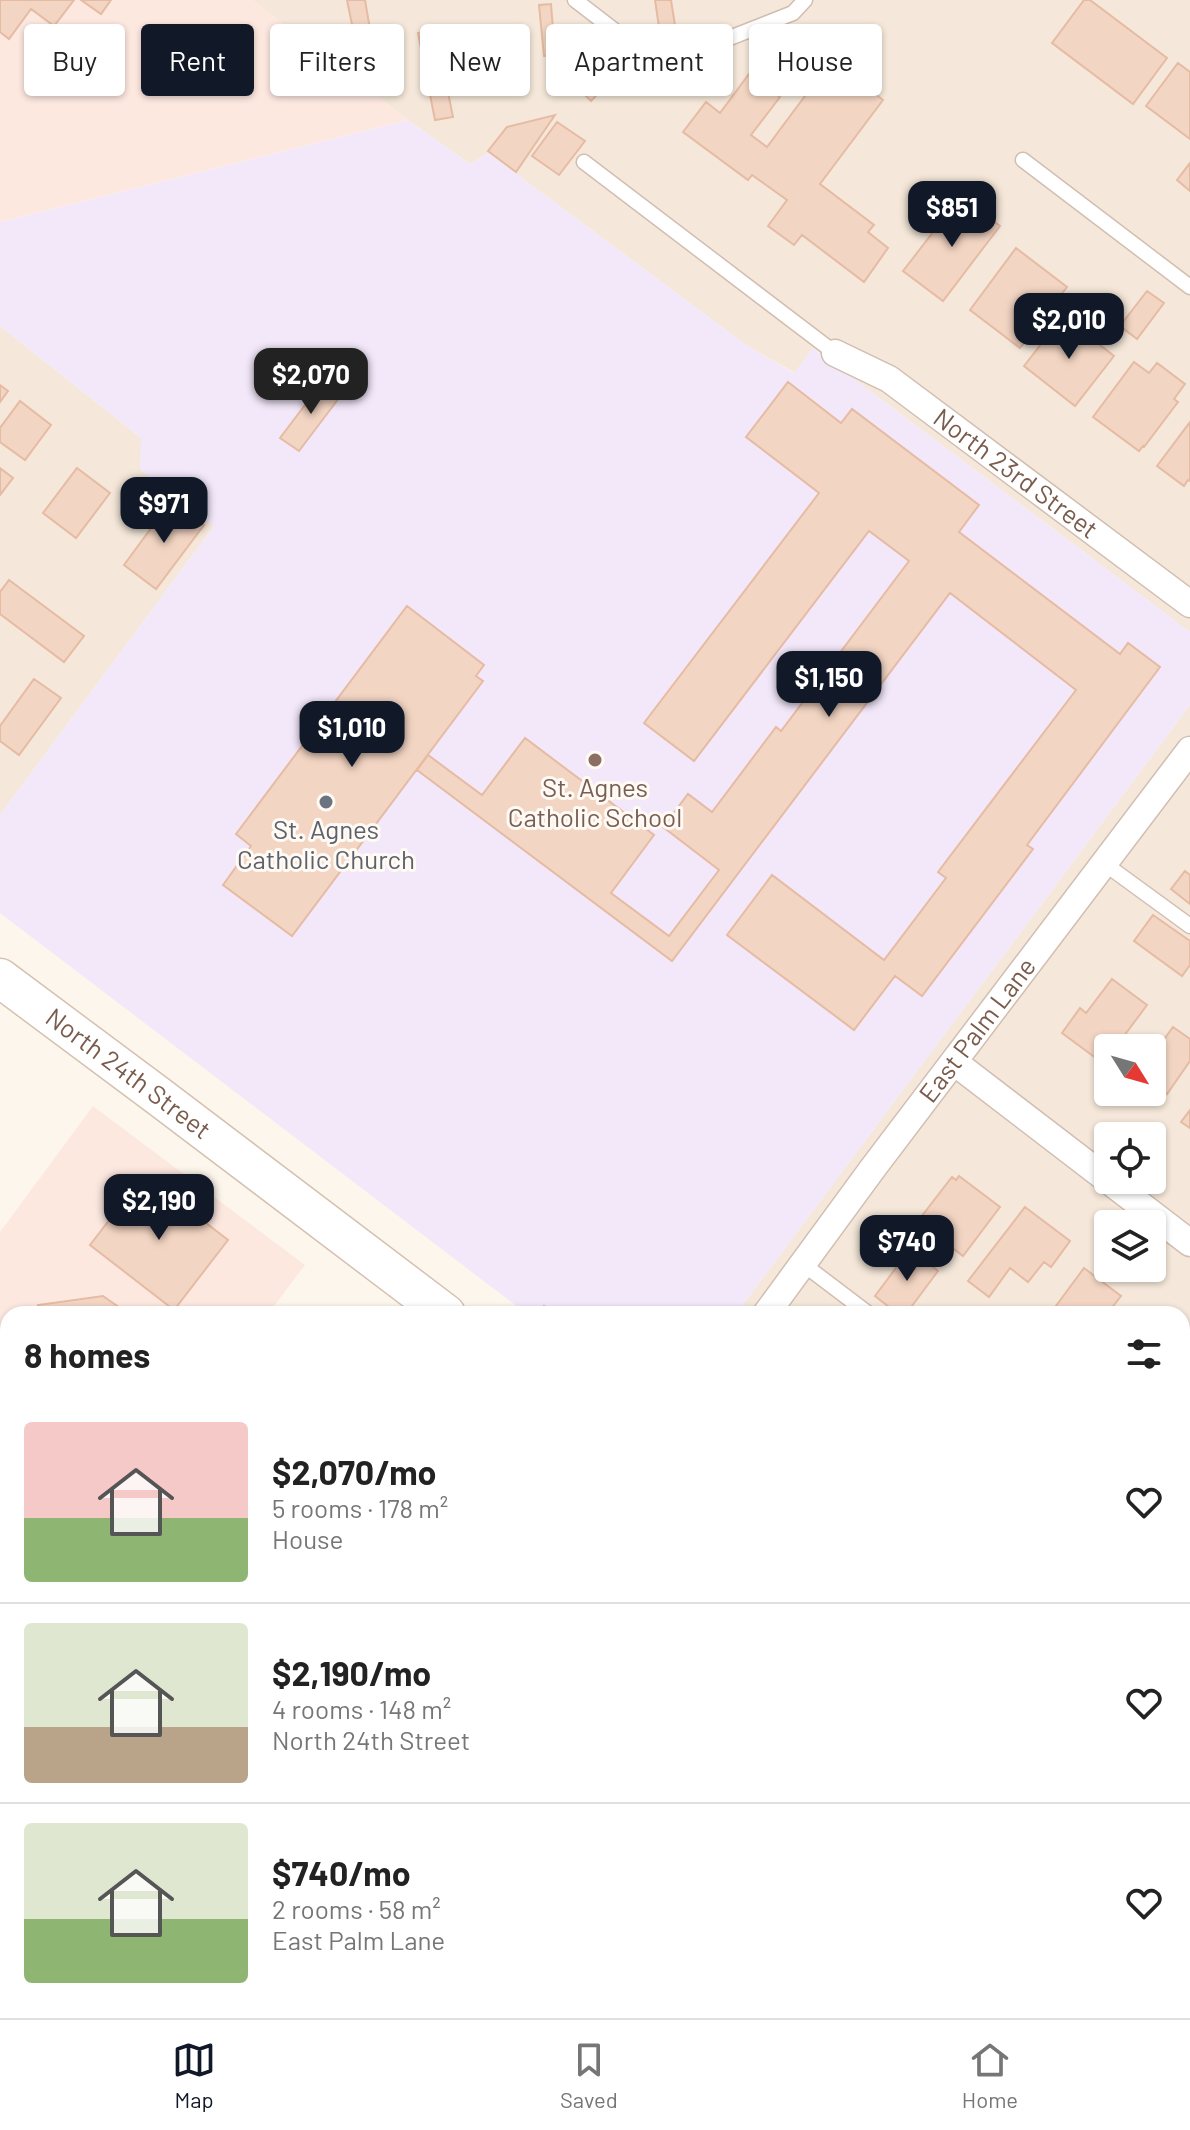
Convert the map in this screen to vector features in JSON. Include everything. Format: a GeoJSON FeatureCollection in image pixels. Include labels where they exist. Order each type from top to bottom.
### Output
{"type":"FeatureCollection","features":[{"type":"Feature","properties":{"kind":"main road","name":"North 24th Street"},"geometry":{"type":"LineString","coordinates":[[0,978],[435,1306]]}},
{"type":"Feature","properties":{"kind":"street","name":"North 23rd Street"},"geometry":{"type":"LineString","coordinates":[[835,353],[889,379],[1190,604]]}},
{"type":"Feature","properties":{"kind":"street","name":"East Palm Lane"},"geometry":{"type":"LineString","coordinates":[[772,1306],[1190,750]]}},
{"type":"Feature","properties":{"kind":"street"},"geometry":{"type":"LineString","coordinates":[[954,1062],[1190,1243]]}},
{"type":"Feature","properties":{"kind":"lane"},"geometry":{"type":"LineString","coordinates":[[575,0],[653,60],[671,61],[793,13],[805,0]]}},
{"type":"Feature","properties":{"kind":"lane"},"geometry":{"type":"LineString","coordinates":[[1023,160],[1190,287]]}},
{"type":"Feature","properties":{"kind":"lane"},"geometry":{"type":"LineString","coordinates":[[584,162],[835,353]]}},
{"type":"Feature","properties":{"kind":"lane"},"geometry":{"type":"LineString","coordinates":[[1105,864],[1190,926]]}},
{"type":"Feature","properties":{"kind":"lane"},"geometry":{"type":"LineString","coordinates":[[803,1264],[858,1306]]}},
{"type":"Feature","properties":{"kind":"shaded area"},"geometry":{"type":"Polygon","coordinates":[[[0,0],[252,0],[283,24],[270,24],[270,96],[377,96],[408,120],[0,222],[0,0]]]}},
{"type":"Feature","properties":{"kind":"shaded area"},"geometry":{"type":"Polygon","coordinates":[[[252,0],[1190,0],[1190,632],[813,348],[795,373],[749,347],[488,153],[470,164],[377,96],[404,96],[404,24],[283,24],[252,0]]]}},
{"type":"Feature","properties":{"kind":"shaded area","name":"St. Agnes Catholic School"},"geometry":{"type":"Polygon","coordinates":[[[408,120],[470,164],[488,153],[749,347],[794,373],[813,348],[1190,632],[1190,705],[742,1306],[516,1306],[0,913],[0,815],[214,526],[140,469],[141,438],[0,326],[0,222],[408,120]]]}},
{"type":"Feature","properties":{"kind":"shaded area"},"geometry":{"type":"Polygon","coordinates":[[[0,326],[141,438],[141,470],[214,526],[0,815],[0,326]]]}},
{"type":"Feature","properties":{"kind":"shaded area"},"geometry":{"type":"Polygon","coordinates":[[[1190,705],[1190,1306],[742,1306],[1190,705]]]}},
{"type":"Feature","properties":{"kind":"shaded area"},"geometry":{"type":"Polygon","coordinates":[[[93,1106],[305,1265],[274,1306],[0,1306],[0,1232],[93,1106]]]}},
{"type":"Feature","properties":{"kind":"building"},"geometry":{"type":"Polygon","coordinates":[[[0,0],[74,0],[56,24],[31,9],[9,39],[0,32],[0,0]]]}},
{"type":"Feature","properties":{"kind":"building"},"geometry":{"type":"Polygon","coordinates":[[[81,0],[111,0],[101,14],[81,0]]]}},
{"type":"Feature","properties":{"kind":"building"},"geometry":{"type":"Polygon","coordinates":[[[347,0],[365,0],[369,24],[352,24],[347,0]]]}},
{"type":"Feature","properties":{"kind":"building"},"geometry":{"type":"Polygon","coordinates":[[[655,0],[671,0],[675,24],[659,24],[655,0]]]}},
{"type":"Feature","properties":{"kind":"building"},"geometry":{"type":"Polygon","coordinates":[[[1084,0],[1090,0],[1167,58],[1133,104],[1052,43],[1084,0]]]}},
{"type":"Feature","properties":{"kind":"building"},"geometry":{"type":"Polygon","coordinates":[[[551,4],[553,24],[546,24],[546,56],[544,56],[539,5],[551,4]]]}},
{"type":"Feature","properties":{"kind":"building"},"geometry":{"type":"Polygon","coordinates":[[[1178,63],[1190,72],[1190,139],[1146,106],[1178,63]]]}},
{"type":"Feature","properties":{"kind":"building"},"geometry":{"type":"Polygon","coordinates":[[[749,74],[749,96],[780,97],[751,135],[767,147],[805,96],[878,96],[883,100],[820,184],[874,225],[868,232],[888,248],[864,282],[802,235],[794,245],[768,226],[787,200],[752,175],[748,180],[683,132],[706,102],[720,113],[749,74]]]}},
{"type":"Feature","properties":{"kind":"building"},"geometry":{"type":"Polygon","coordinates":[[[430,96],[449,96],[453,117],[435,120],[430,96]]]}},
{"type":"Feature","properties":{"kind":"building"},"geometry":{"type":"Polygon","coordinates":[[[555,115],[516,172],[488,151],[507,127],[555,115]]]}},
{"type":"Feature","properties":{"kind":"building"},"geometry":{"type":"Polygon","coordinates":[[[557,122],[585,141],[559,175],[532,156],[557,122]]]}},
{"type":"Feature","properties":{"kind":"building"},"geometry":{"type":"Polygon","coordinates":[[[1190,163],[1190,191],[1177,180],[1190,163]]]}},
{"type":"Feature","properties":{"kind":"building"},"geometry":{"type":"Polygon","coordinates":[[[961,196],[1000,226],[943,301],[903,271],[961,196]]]}},
{"type":"Feature","properties":{"kind":"building"},"geometry":{"type":"Polygon","coordinates":[[[1016,248],[1067,287],[1020,348],[970,310],[1016,248]]]}},
{"type":"Feature","properties":{"kind":"building"},"geometry":{"type":"Polygon","coordinates":[[[1147,291],[1164,303],[1137,339],[1120,326],[1147,291]]]}},
{"type":"Feature","properties":{"kind":"building"},"geometry":{"type":"Polygon","coordinates":[[[1063,316],[1114,356],[1075,406],[1024,366],[1063,316]]]}},
{"type":"Feature","properties":{"kind":"building"},"geometry":{"type":"Polygon","coordinates":[[[1134,362],[1149,373],[1157,363],[1185,384],[1174,399],[1178,402],[1139,451],[1093,417],[1134,362]]]}},
{"type":"Feature","properties":{"kind":"building"},"geometry":{"type":"Polygon","coordinates":[[[324,380],[342,394],[299,451],[280,438],[324,380]]]}},
{"type":"Feature","properties":{"kind":"building"},"geometry":{"type":"Polygon","coordinates":[[[788,382],[841,423],[852,409],[979,505],[959,532],[1120,654],[1128,643],[1160,667],[1027,845],[1033,849],[922,996],[895,976],[854,1030],[727,935],[772,875],[884,960],[946,878],[938,872],[1076,690],[950,593],[672,961],[417,770],[428,755],[482,795],[525,738],[654,835],[611,893],[669,936],[719,870],[663,827],[688,794],[712,812],[776,727],[781,731],[909,561],[869,531],[694,761],[644,723],[819,493],[746,437],[788,382]]]}},
{"type":"Feature","properties":{"kind":"building"},"geometry":{"type":"Polygon","coordinates":[[[0,385],[8,391],[0,402],[0,385]]]}},
{"type":"Feature","properties":{"kind":"building"},"geometry":{"type":"Polygon","coordinates":[[[20,401],[51,425],[25,460],[0,442],[0,428],[20,401]]]}},
{"type":"Feature","properties":{"kind":"building"},"geometry":{"type":"Polygon","coordinates":[[[1190,422],[1190,481],[1184,486],[1157,466],[1190,422]]]}},
{"type":"Feature","properties":{"kind":"building"},"geometry":{"type":"Polygon","coordinates":[[[0,468],[13,478],[0,495],[0,468]]]}},
{"type":"Feature","properties":{"kind":"building"},"geometry":{"type":"Polygon","coordinates":[[[77,468],[110,493],[76,538],[43,513],[77,468]]]}},
{"type":"Feature","properties":{"kind":"building"},"geometry":{"type":"Polygon","coordinates":[[[171,501],[204,525],[156,589],[124,565],[171,501]]]}},
{"type":"Feature","properties":{"kind":"building"},"geometry":{"type":"Polygon","coordinates":[[[9,580],[84,636],[64,662],[0,614],[0,592],[9,580]]]}},
{"type":"Feature","properties":{"kind":"building","name":"St. Agnes Catholic Church"},"geometry":{"type":"Polygon","coordinates":[[[407,606],[484,665],[476,676],[483,681],[292,936],[223,885],[251,846],[236,834],[407,606]]]}},
{"type":"Feature","properties":{"kind":"building"},"geometry":{"type":"Polygon","coordinates":[[[34,679],[61,698],[19,755],[0,741],[0,726],[34,679]]]}},
{"type":"Feature","properties":{"kind":"building"},"geometry":{"type":"Polygon","coordinates":[[[1185,871],[1190,875],[1190,904],[1171,889],[1185,871]]]}},
{"type":"Feature","properties":{"kind":"building"},"geometry":{"type":"Polygon","coordinates":[[[1153,915],[1190,941],[1190,965],[1182,976],[1134,941],[1153,915]]]}},
{"type":"Feature","properties":{"kind":"building"},"geometry":{"type":"Polygon","coordinates":[[[1112,979],[1147,1005],[1125,1034],[1094,1034],[1094,1057],[1062,1033],[1080,1008],[1086,1013],[1112,979]]]}},
{"type":"Feature","properties":{"kind":"building"},"geometry":{"type":"Polygon","coordinates":[[[1173,1027],[1190,1039],[1190,1061],[1167,1094],[1166,1093],[1166,1037],[1173,1027]]]}},
{"type":"Feature","properties":{"kind":"building"},"geometry":{"type":"Polygon","coordinates":[[[1190,1110],[1190,1128],[1181,1122],[1190,1110]]]}},
{"type":"Feature","properties":{"kind":"building"},"geometry":{"type":"Polygon","coordinates":[[[144,1175],[228,1240],[177,1306],[169,1306],[90,1245],[144,1175]]]}},
{"type":"Feature","properties":{"kind":"building"},"geometry":{"type":"Polygon","coordinates":[[[959,1176],[1000,1207],[963,1256],[918,1221],[952,1177],[956,1180],[959,1176]]]}},
{"type":"Feature","properties":{"kind":"building"},"geometry":{"type":"Polygon","coordinates":[[[1025,1207],[1070,1241],[1051,1267],[1044,1262],[1028,1282],[1010,1268],[989,1297],[968,1281],[1025,1207]]]}},
{"type":"Feature","properties":{"kind":"building"},"geometry":{"type":"Polygon","coordinates":[[[910,1249],[938,1271],[912,1306],[888,1306],[875,1296],[910,1249]]]}},
{"type":"Feature","properties":{"kind":"building"},"geometry":{"type":"Polygon","coordinates":[[[1084,1268],[1094,1276],[1094,1282],[1102,1282],[1121,1296],[1113,1306],[1056,1306],[1084,1268]]]}},
{"type":"Feature","properties":{"kind":"building"},"geometry":{"type":"Polygon","coordinates":[[[103,1296],[117,1306],[38,1306],[103,1296]]]}},
{"type":"Feature","properties":{"kind":"place","name":"St. Agnes Catholic School"},"geometry":{"type":"Point","coordinates":[595,760]}},
{"type":"Feature","properties":{"kind":"place","name":"St. Agnes Catholic Church"},"geometry":{"type":"Point","coordinates":[326,802]}}]}
